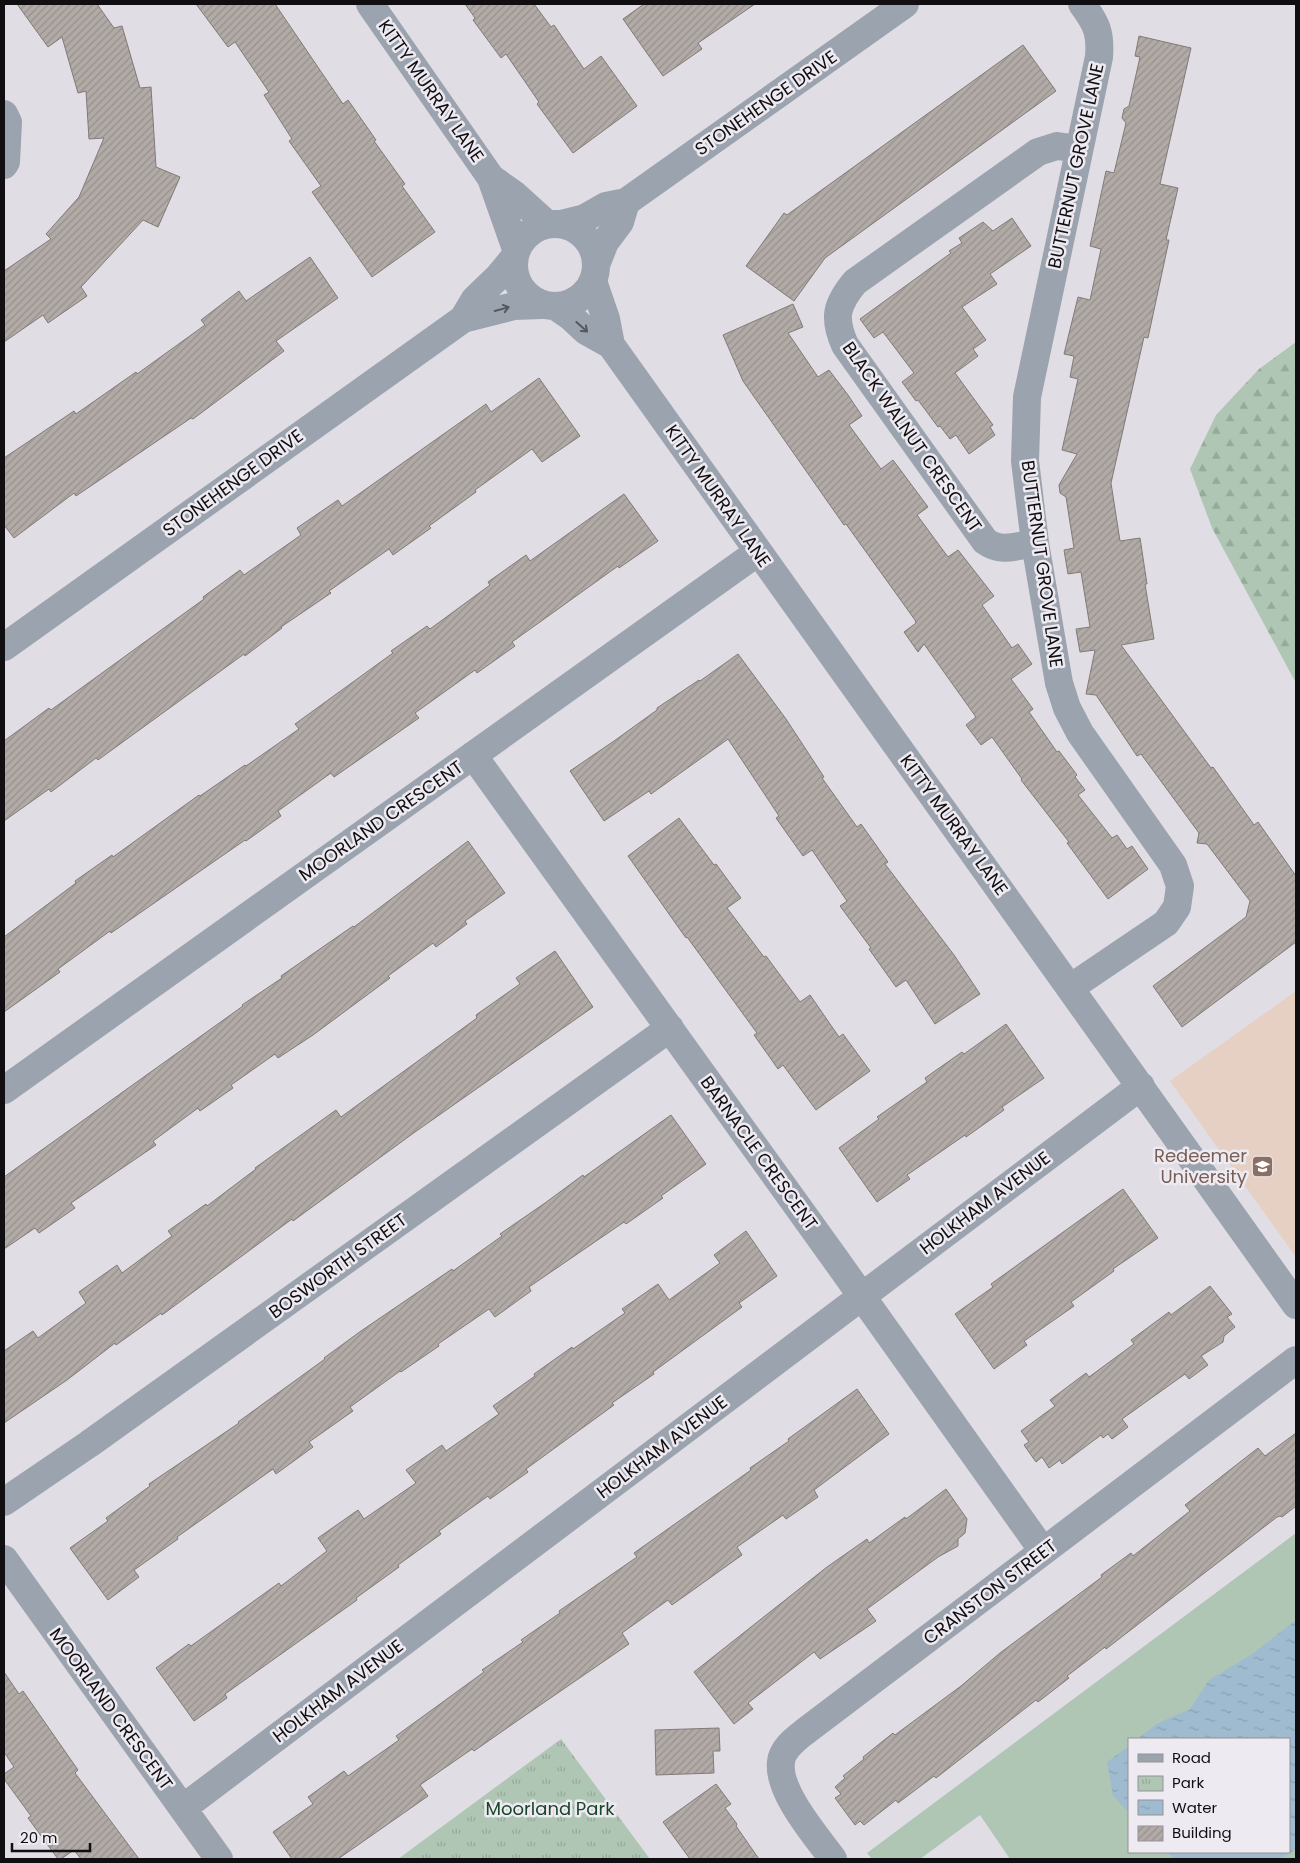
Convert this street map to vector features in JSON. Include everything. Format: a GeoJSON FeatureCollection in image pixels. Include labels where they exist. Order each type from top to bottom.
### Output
{"type":"FeatureCollection","features":[{"type":"Feature","properties":{"kind":"street","name":"KITTY MURRAY LANE"},"geometry":{"type":"LineString","coordinates":[[370,4],[491,178],[515,254]]}},
{"type":"Feature","properties":{"kind":"street","name":"STONEHENGE DRIVE"},"geometry":{"type":"LineString","coordinates":[[554,224],[585,218],[606,206],[626,202],[905,4]]}},
{"type":"Feature","properties":{"kind":"street","name":"BUTTERNUT GROVE LANE"},"geometry":{"type":"LineString","coordinates":[[1070,988],[1166,923],[1177,906],[1180,886],[1173,865],[1080,733],[1067,708],[1059,683],[1035,543],[1025,461],[1027,397],[1099,57],[1100,44],[1096,23],[1082,4]]}},
{"type":"Feature","properties":{"kind":"street"},"geometry":{"type":"LineString","coordinates":[[4,114],[8,122],[6,162],[4,165]]}},
{"type":"Feature","properties":{"kind":"street","name":"BLACK WALNUT CRESCENT"},"geometry":{"type":"LineString","coordinates":[[1035,543],[1004,548],[993,547],[984,540],[845,345],[838,328],[838,313],[843,297],[855,282],[1038,152],[1057,146],[1079,149]]}},
{"type":"Feature","properties":{"kind":"street","name":"KITTY MURRAY LANE"},"geometry":{"type":"LineString","coordinates":[[491,178],[554,224]]}},
{"type":"Feature","properties":{"kind":"street"},"geometry":{"type":"LineString","coordinates":[[594,273],[594,254],[586,238],[572,227],[554,224],[534,229],[524,238],[515,254],[514,271],[516,282],[532,300],[548,306],[566,305],[578,300],[586,292],[594,273],[605,242],[620,222],[626,202]]}},
{"type":"Feature","properties":{"kind":"street","name":"STONEHENGE DRIVE"},"geometry":{"type":"LineString","coordinates":[[4,646],[462,319],[475,299],[499,276],[515,254]]}},
{"type":"Feature","properties":{"kind":"street","name":"KITTY MURRAY LANE"},"geometry":{"type":"LineString","coordinates":[[594,273],[612,345],[1296,1305]]}},
{"type":"Feature","properties":{"kind":"street","name":"STONEHENGE DRIVE"},"geometry":{"type":"LineString","coordinates":[[462,319],[514,306],[548,306]]}},
{"type":"Feature","properties":{"kind":"street","name":"KITTY MURRAY LANE"},"geometry":{"type":"LineString","coordinates":[[548,306],[571,317],[586,331],[612,345]]}},
{"type":"Feature","properties":{"kind":"street","name":"MOORLAND CRESCENT"},"geometry":{"type":"LineString","coordinates":[[4,1090],[758,552]]}},
{"type":"Feature","properties":{"kind":"street","name":"BARNACLE CRESCENT"},"geometry":{"type":"LineString","coordinates":[[473,755],[862,1296],[1043,1552]]}},
{"type":"Feature","properties":{"kind":"street","name":"BOSWORTH STREET"},"geometry":{"type":"LineString","coordinates":[[4,1502],[105,1432],[670,1028]]}},
{"type":"Feature","properties":{"kind":"street","name":"HOLKHAM AVENUE"},"geometry":{"type":"LineString","coordinates":[[183,1808],[1141,1086]]}},
{"type":"Feature","properties":{"kind":"street","name":"CRANSTON STREET"},"geometry":{"type":"LineString","coordinates":[[833,1859],[789,1797],[782,1779],[780,1761],[790,1744],[1296,1360]]}},
{"type":"Feature","properties":{"kind":"street","name":"MOORLAND CRESCENT"},"geometry":{"type":"LineString","coordinates":[[4,1559],[219,1859]]}},
{"type":"Feature","properties":{"kind":"shaded area","name":"Redeemer University"},"geometry":{"type":"Polygon","coordinates":[[[1296,991],[1296,1257],[1170,1081],[1296,991]]]}},
{"type":"Feature","properties":{"kind":"green space"},"geometry":{"type":"Polygon","coordinates":[[[1296,342],[1296,683],[1212,528],[1190,469],[1216,415],[1259,369],[1296,342]]]}},
{"type":"Feature","properties":{"kind":"green space"},"geometry":{"type":"Polygon","coordinates":[[[1296,1533],[1296,1859],[1010,1859],[980,1815],[920,1859],[872,1859],[867,1853],[1296,1533]]]}},
{"type":"Feature","properties":{"kind":"green space","name":"Moorland Park"},"geometry":{"type":"Polygon","coordinates":[[[561,1739],[650,1859],[398,1859],[561,1739]]]}},
{"type":"Feature","properties":{"kind":"water"},"geometry":{"type":"Polygon","coordinates":[[[1296,1620],[1296,1849],[1290,1853],[1290,1738],[1138,1738],[1158,1723],[1190,1709],[1209,1680],[1252,1654],[1296,1620]]]}},
{"type":"Feature","properties":{"kind":"water"},"geometry":{"type":"Polygon","coordinates":[[[1128,1747],[1128,1812],[1113,1796],[1107,1762],[1128,1747]]]}},
{"type":"Feature","properties":{"kind":"water"},"geometry":{"type":"Polygon","coordinates":[[[1167,1853],[1290,1853],[1281,1859],[1175,1859],[1167,1853]]]}},
{"type":"Feature","properties":{"kind":"building"},"geometry":{"type":"Polygon","coordinates":[[[17,4],[97,4],[114,28],[122,26],[140,88],[151,87],[156,167],[180,177],[158,227],[143,220],[81,287],[87,296],[48,323],[43,315],[4,342],[4,271],[51,239],[46,234],[79,197],[104,138],[89,139],[86,91],[78,93],[62,37],[48,47],[17,4]]]}},
{"type":"Feature","properties":{"kind":"building"},"geometry":{"type":"Polygon","coordinates":[[[196,4],[275,4],[343,104],[348,100],[376,140],[374,141],[405,184],[402,186],[435,232],[372,277],[312,192],[321,186],[289,141],[292,139],[264,95],[269,92],[235,42],[228,47],[196,4]]]}},
{"type":"Feature","properties":{"kind":"building"},"geometry":{"type":"Polygon","coordinates":[[[465,4],[534,4],[551,27],[554,25],[584,69],[601,56],[637,106],[573,153],[537,104],[539,102],[506,54],[501,58],[473,20],[475,18],[465,4]]]}},
{"type":"Feature","properties":{"kind":"building"},"geometry":{"type":"Polygon","coordinates":[[[644,4],[755,4],[698,43],[702,49],[663,76],[623,19],[644,4]]]}},
{"type":"Feature","properties":{"kind":"building"},"geometry":{"type":"Polygon","coordinates":[[[1139,36],[1191,48],[1160,184],[1178,188],[1166,240],[1169,240],[1148,338],[1144,337],[1111,483],[1120,541],[1140,538],[1154,639],[1121,645],[1254,825],[1258,822],[1296,876],[1296,942],[1182,1027],[1153,986],[1246,917],[1250,901],[1207,844],[1197,843],[1199,833],[1141,754],[1137,756],[1096,695],[1086,694],[1095,650],[1080,652],[1076,629],[1090,627],[1081,572],[1068,574],[1064,550],[1074,548],[1066,497],[1060,493],[1059,485],[1077,454],[1062,450],[1078,379],[1070,377],[1074,356],[1064,354],[1078,297],[1090,300],[1101,249],[1090,246],[1106,171],[1114,173],[1126,123],[1122,118],[1124,109],[1129,106],[1140,57],[1135,56],[1139,36]]]}},
{"type":"Feature","properties":{"kind":"building"},"geometry":{"type":"Polygon","coordinates":[[[1023,45],[1056,91],[825,258],[794,301],[746,266],[784,213],[787,215],[1023,45]]]}},
{"type":"Feature","properties":{"kind":"building"},"geometry":{"type":"Polygon","coordinates":[[[1012,218],[1031,246],[990,274],[997,284],[962,307],[986,340],[973,349],[978,356],[955,373],[993,425],[990,427],[995,435],[969,454],[956,435],[950,439],[940,426],[938,427],[902,382],[914,373],[883,332],[874,338],[860,319],[951,253],[949,251],[962,243],[959,238],[983,222],[993,231],[1012,218]]]}},
{"type":"Feature","properties":{"kind":"building"},"geometry":{"type":"Polygon","coordinates":[[[310,257],[338,298],[276,341],[284,351],[193,419],[191,418],[76,496],[74,493],[14,538],[4,525],[4,458],[74,411],[76,414],[136,372],[137,374],[205,325],[201,320],[239,291],[246,301],[310,257]]]}},
{"type":"Feature","properties":{"kind":"building"},"geometry":{"type":"Polygon","coordinates":[[[793,304],[803,327],[788,333],[818,377],[829,370],[862,416],[849,425],[881,469],[893,460],[928,507],[917,515],[948,557],[958,550],[994,596],[982,605],[1012,648],[1018,644],[1032,664],[1011,679],[1033,709],[1029,712],[1057,752],[1059,751],[1077,775],[1075,777],[1085,790],[1078,795],[1112,838],[1117,835],[1127,849],[1132,846],[1148,869],[1108,899],[992,737],[981,745],[966,725],[976,717],[924,644],[918,652],[904,632],[916,623],[915,620],[846,524],[844,525],[743,381],[723,335],[793,304]]]}},
{"type":"Feature","properties":{"kind":"building"},"geometry":{"type":"Polygon","coordinates":[[[539,378],[580,436],[542,462],[532,449],[475,490],[476,492],[429,526],[431,528],[393,555],[389,549],[329,591],[331,593],[281,627],[245,656],[244,654],[98,760],[96,758],[51,792],[49,789],[4,821],[4,741],[49,708],[51,710],[204,599],[203,597],[240,570],[244,575],[301,535],[297,528],[338,500],[342,506],[486,404],[491,412],[539,378]]]}},
{"type":"Feature","properties":{"kind":"building"},"geometry":{"type":"Polygon","coordinates":[[[624,494],[658,541],[619,568],[618,566],[512,642],[515,646],[477,673],[475,670],[415,713],[419,718],[334,777],[331,773],[278,811],[281,816],[111,933],[110,931],[58,969],[60,972],[4,1012],[4,937],[76,883],[75,881],[112,855],[113,857],[199,795],[246,766],[299,729],[295,724],[393,653],[391,651],[427,626],[430,629],[490,585],[488,582],[526,555],[530,561],[624,494]]]}},
{"type":"Feature","properties":{"kind":"building"},"geometry":{"type":"Polygon","coordinates":[[[738,654],[786,719],[824,777],[822,778],[857,827],[861,824],[888,862],[885,864],[954,955],[980,994],[935,1024],[906,980],[896,987],[869,949],[871,948],[840,906],[847,901],[812,850],[803,856],[776,818],[779,816],[728,739],[651,794],[649,791],[604,821],[570,771],[657,710],[657,708],[738,654]]]}},
{"type":"Feature","properties":{"kind":"building"},"geometry":{"type":"Polygon","coordinates":[[[679,818],[741,898],[727,908],[800,1002],[810,995],[839,1037],[843,1034],[870,1071],[816,1110],[783,1065],[778,1069],[754,1035],[757,1033],[628,856],[679,818]]]}},
{"type":"Feature","properties":{"kind":"building"},"geometry":{"type":"Polygon","coordinates":[[[468,841],[505,893],[465,921],[467,924],[436,947],[433,943],[388,976],[390,978],[313,1035],[278,1058],[275,1054],[231,1085],[233,1088],[200,1111],[198,1108],[153,1141],[156,1145],[71,1203],[75,1208],[39,1233],[35,1228],[4,1249],[4,1177],[282,978],[281,976],[354,927],[468,841]]]}},
{"type":"Feature","properties":{"kind":"building"},"geometry":{"type":"Polygon","coordinates":[[[555,951],[593,1007],[415,1132],[293,1221],[292,1219],[162,1315],[161,1313],[116,1345],[115,1343],[67,1380],[4,1423],[4,1351],[33,1331],[38,1338],[86,1303],[79,1292],[117,1265],[122,1273],[172,1236],[168,1231],[206,1204],[207,1206],[255,1168],[336,1110],[341,1117],[477,1018],[476,1015],[520,984],[516,978],[555,951]]]}},
{"type":"Feature","properties":{"kind":"building"},"geometry":{"type":"Polygon","coordinates":[[[1006,1024],[1044,1078],[1002,1107],[1004,1110],[966,1137],[965,1135],[907,1175],[910,1179],[877,1202],[839,1148],[879,1119],[877,1117],[927,1082],[925,1078],[962,1052],[964,1054],[1006,1024]]]}},
{"type":"Feature","properties":{"kind":"building"},"geometry":{"type":"Polygon","coordinates":[[[671,1115],[706,1164],[626,1224],[624,1222],[529,1287],[531,1291],[495,1317],[489,1309],[350,1407],[353,1411],[309,1442],[313,1447],[276,1474],[273,1469],[177,1537],[178,1539],[134,1570],[139,1577],[108,1600],[70,1548],[108,1521],[106,1518],[150,1486],[149,1484],[239,1423],[361,1331],[452,1269],[453,1271],[502,1236],[500,1234],[671,1115]]]}},
{"type":"Feature","properties":{"kind":"building"},"geometry":{"type":"Polygon","coordinates":[[[1123,1189],[1158,1238],[1113,1269],[1114,1271],[1071,1302],[1074,1306],[1024,1341],[1027,1345],[994,1369],[955,1314],[993,1287],[991,1284],[1123,1189]]]}},
{"type":"Feature","properties":{"kind":"building"},"geometry":{"type":"Polygon","coordinates":[[[746,1231],[777,1276],[739,1303],[742,1307],[653,1372],[654,1374],[612,1403],[614,1405],[526,1469],[528,1472],[490,1499],[488,1496],[439,1531],[441,1534],[356,1598],[357,1600],[225,1694],[227,1698],[194,1721],[156,1668],[189,1644],[191,1646],[279,1583],[281,1586],[327,1551],[318,1538],[358,1510],[364,1519],[416,1483],[406,1470],[442,1445],[446,1451],[499,1414],[493,1406],[535,1376],[534,1374],[625,1313],[622,1309],[658,1284],[669,1300],[720,1263],[714,1255],[746,1231]]]}},
{"type":"Feature","properties":{"kind":"building"},"geometry":{"type":"Polygon","coordinates":[[[1210,1286],[1232,1314],[1227,1317],[1235,1327],[1224,1336],[1223,1342],[1201,1356],[1208,1365],[1189,1379],[1185,1374],[1122,1419],[1128,1427],[1112,1439],[1108,1434],[1103,1438],[1101,1435],[1062,1464],[1060,1460],[1049,1468],[1042,1457],[1036,1462],[1024,1445],[1029,1442],[1021,1431],[1055,1406],[1050,1400],[1086,1373],[1089,1377],[1134,1344],[1131,1340],[1169,1312],[1171,1315],[1210,1286]]]}},
{"type":"Feature","properties":{"kind":"building"},"geometry":{"type":"Polygon","coordinates":[[[857,1389],[889,1434],[814,1490],[818,1497],[786,1519],[783,1515],[737,1547],[742,1555],[672,1605],[668,1600],[622,1633],[629,1644],[474,1751],[472,1749],[420,1785],[428,1796],[338,1859],[292,1859],[273,1832],[313,1804],[308,1797],[344,1771],[348,1776],[399,1740],[396,1736],[484,1672],[482,1670],[523,1642],[521,1640],[560,1613],[559,1611],[637,1557],[634,1553],[751,1470],[750,1468],[857,1389]]]}},
{"type":"Feature","properties":{"kind":"building"},"geometry":{"type":"Polygon","coordinates":[[[1296,1433],[1296,1506],[1282,1517],[1277,1517],[1106,1649],[1105,1647],[1067,1676],[1069,1678],[1038,1702],[1036,1700],[936,1778],[934,1776],[898,1803],[896,1800],[864,1825],[860,1821],[855,1825],[835,1798],[841,1794],[835,1787],[845,1778],[843,1776],[864,1759],[863,1757],[893,1733],[895,1735],[961,1686],[1000,1653],[1102,1577],[1101,1575],[1131,1553],[1133,1556],[1190,1511],[1185,1505],[1258,1448],[1265,1456],[1296,1433]]]}},
{"type":"Feature","properties":{"kind":"building"},"geometry":{"type":"Polygon","coordinates":[[[946,1489],[967,1519],[965,1533],[958,1539],[958,1546],[938,1557],[867,1609],[876,1621],[820,1659],[814,1652],[748,1703],[753,1709],[734,1724],[694,1672],[827,1567],[867,1539],[869,1543],[905,1517],[906,1519],[946,1489]]]}},
{"type":"Feature","properties":{"kind":"building"},"geometry":{"type":"Polygon","coordinates":[[[4,1672],[19,1694],[23,1691],[78,1770],[75,1773],[139,1859],[81,1859],[74,1850],[58,1859],[28,1818],[31,1816],[4,1779],[4,1774],[14,1767],[4,1752],[4,1672]]]}},
{"type":"Feature","properties":{"kind":"building"},"geometry":{"type":"Polygon","coordinates":[[[719,1728],[720,1751],[713,1751],[714,1773],[656,1775],[655,1730],[719,1728]]]}},
{"type":"Feature","properties":{"kind":"building"},"geometry":{"type":"Polygon","coordinates":[[[716,1784],[731,1804],[725,1808],[759,1859],[690,1859],[663,1822],[716,1784]]]}},
{"type":"Feature","properties":{"kind":"place","name":"Redeemer University"},"geometry":{"type":"Point","coordinates":[1263,1166]}}]}
